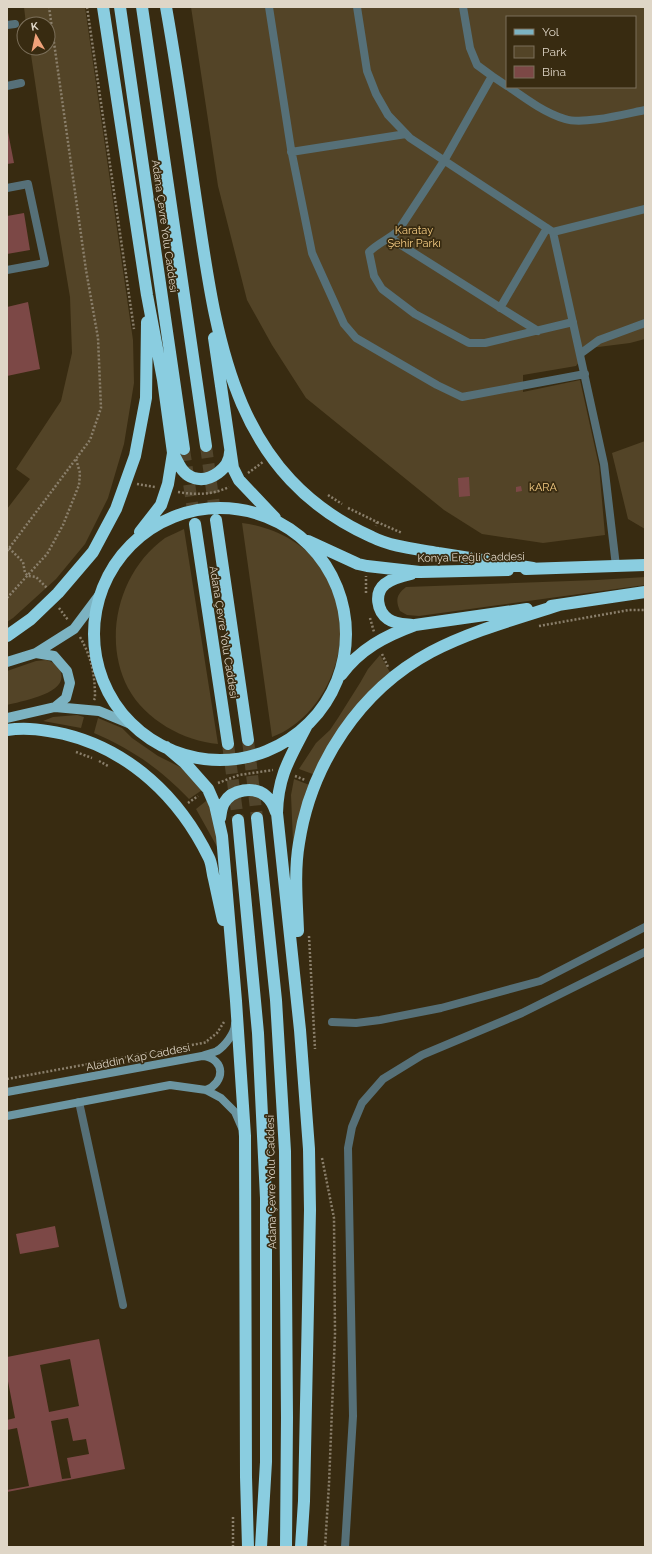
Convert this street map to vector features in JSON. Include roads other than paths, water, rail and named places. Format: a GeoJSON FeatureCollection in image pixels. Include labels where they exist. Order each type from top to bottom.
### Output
{"type":"FeatureCollection","features":[{"type":"Feature","properties":{"kind":"highway"},"geometry":{"type":"LineString","coordinates":[[103,7],[147,295],[182,469],[194,478],[216,476],[227,463],[230,455],[229,444]]}},
{"type":"Feature","properties":{"kind":"highway","name":"Adana Çevre Yolu Caddesi"},"geometry":{"type":"LineString","coordinates":[[120,7],[178,451]]}},
{"type":"Feature","properties":{"kind":"highway","name":"Adana Çevre Yolu Caddesi"},"geometry":{"type":"LineString","coordinates":[[142,7],[206,446]]}},
{"type":"Feature","properties":{"kind":"highway"},"geometry":{"type":"LineString","coordinates":[[166,7],[210,295],[217,362],[233,468],[239,480],[262,505],[281,523],[303,539],[324,561],[338,588],[345,617],[346,640],[346,648],[339,677]]}},
{"type":"Feature","properties":{"kind":"highway"},"geometry":{"type":"LineString","coordinates":[[7,636],[31,619],[53,598],[93,552],[116,509],[135,456],[146,398],[147,295]]}},
{"type":"Feature","properties":{"kind":"highway"},"geometry":{"type":"LineString","coordinates":[[210,295],[231,381],[251,427],[286,477],[313,501],[340,521],[373,538],[400,546],[533,568]]}},
{"type":"Feature","properties":{"kind":"highway"},"geometry":{"type":"LineString","coordinates":[[178,451],[162,505],[119,559],[108,575],[100,593],[95,622],[94,640],[97,664],[105,686],[117,707],[133,725],[148,737],[183,754],[202,758],[221,760],[259,754],[293,736],[308,725]]}},
{"type":"Feature","properties":{"kind":"highway"},"geometry":{"type":"LineString","coordinates":[[119,559],[128,548],[149,530],[173,517],[200,509],[241,509],[268,517],[281,523]]}},
{"type":"Feature","properties":{"kind":"highway","name":"Adana Çevre Yolu Caddesi"},"geometry":{"type":"LineString","coordinates":[[216,520],[248,740]]}},
{"type":"Feature","properties":{"kind":"highway","name":"Adana Çevre Yolu Caddesi"},"geometry":{"type":"LineString","coordinates":[[195,524],[228,744]]}},
{"type":"Feature","properties":{"kind":"highway","name":"Konya Ereğli Caddesi"},"geometry":{"type":"LineString","coordinates":[[303,539],[358,564],[420,572],[645,565]]}},
{"type":"Feature","properties":{"kind":"highway"},"geometry":{"type":"LineString","coordinates":[[420,572],[394,578],[384,585],[378,593],[380,611],[388,619],[398,624],[415,625],[645,592]]}},
{"type":"Feature","properties":{"kind":"highway"},"geometry":{"type":"LineString","coordinates":[[300,1030],[296,895],[298,844],[302,822],[315,784],[340,735],[353,718],[393,677],[430,653],[459,639],[559,605]]}},
{"type":"Feature","properties":{"kind":"highway"},"geometry":{"type":"LineString","coordinates":[[301,1547],[304,1501],[310,1203],[309,1149],[300,1030],[277,813],[277,799],[282,773],[308,725],[326,703],[339,677],[350,663],[376,642],[415,625]]}},
{"type":"Feature","properties":{"kind":"highway"},"geometry":{"type":"LineString","coordinates":[[7,730],[41,729],[77,738],[108,750],[134,766],[165,793],[187,820],[210,860],[233,965]]}},
{"type":"Feature","properties":{"kind":"highway"},"geometry":{"type":"LineString","coordinates":[[166,747],[185,763],[208,789],[215,805],[222,836],[236,1002],[245,1136],[246,1478],[248,1547]]}},
{"type":"Feature","properties":{"kind":"highway"},"geometry":{"type":"LineString","coordinates":[[220,823],[223,804],[228,797],[237,792],[249,790],[259,792],[267,797],[277,813]]}},
{"type":"Feature","properties":{"kind":"highway","name":"Adana Çevre Yolu Caddesi"},"geometry":{"type":"LineString","coordinates":[[258,818],[276,1000],[285,1150],[287,1409],[286,1547]]}},
{"type":"Feature","properties":{"kind":"highway","name":"Adana Çevre Yolu Caddesi"},"geometry":{"type":"LineString","coordinates":[[238,820],[258,1033],[266,1198],[266,1462],[261,1547]]}},
{"type":"Feature","properties":{"kind":"main road"},"geometry":{"type":"LineString","coordinates":[[7,662],[36,653],[74,629],[100,593]]}},
{"type":"Feature","properties":{"kind":"main road"},"geometry":{"type":"LineString","coordinates":[[36,653],[54,656],[67,671],[70,683],[66,698],[56,707]]}},
{"type":"Feature","properties":{"kind":"main road"},"geometry":{"type":"LineString","coordinates":[[7,718],[56,707],[99,711],[133,725]]}},
{"type":"Feature","properties":{"kind":"street"},"geometry":{"type":"LineString","coordinates":[[269,7],[291,152],[312,253],[344,324],[356,338],[437,385],[462,397],[585,374]]}},
{"type":"Feature","properties":{"kind":"street"},"geometry":{"type":"LineString","coordinates":[[357,7],[367,71],[376,94],[388,115],[410,138],[550,230],[573,322],[604,464],[616,566]]}},
{"type":"Feature","properties":{"kind":"street"},"geometry":{"type":"LineString","coordinates":[[463,7],[470,48],[477,65],[506,85]]}},
{"type":"Feature","properties":{"kind":"street"},"geometry":{"type":"LineString","coordinates":[[492,76],[444,160],[398,230],[390,238],[376,245],[369,252],[374,276],[382,290],[415,314],[469,343],[485,343],[573,322]]}},
{"type":"Feature","properties":{"kind":"street"},"geometry":{"type":"LineString","coordinates":[[7,86],[21,83]]}},
{"type":"Feature","properties":{"kind":"street"},"geometry":{"type":"LineString","coordinates":[[511,88],[539,107],[566,120],[594,120],[645,110]]}},
{"type":"Feature","properties":{"kind":"street"},"geometry":{"type":"LineString","coordinates":[[291,152],[406,134]]}},
{"type":"Feature","properties":{"kind":"street"},"geometry":{"type":"LineString","coordinates":[[7,188],[28,184],[45,263],[7,270]]}},
{"type":"Feature","properties":{"kind":"street"},"geometry":{"type":"LineString","coordinates":[[500,308],[550,230],[645,209]]}},
{"type":"Feature","properties":{"kind":"street"},"geometry":{"type":"LineString","coordinates":[[390,238],[538,331]]}},
{"type":"Feature","properties":{"kind":"street"},"geometry":{"type":"LineString","coordinates":[[580,354],[599,340],[645,323]]}},
{"type":"Feature","properties":{"kind":"street"},"geometry":{"type":"LineString","coordinates":[[332,1022],[356,1023],[380,1020],[441,1008],[540,981],[645,927]]}},
{"type":"Feature","properties":{"kind":"street"},"geometry":{"type":"LineString","coordinates":[[345,1547],[353,1416],[348,1148],[352,1127],[362,1103],[383,1079],[422,1054],[522,1013],[645,952]]}},
{"type":"Feature","properties":{"kind":"street","name":"Aladdin Kap Caddesi"},"geometry":{"type":"LineString","coordinates":[[7,1092],[202,1056],[217,1051],[235,1029],[236,1002]]}},
{"type":"Feature","properties":{"kind":"street"},"geometry":{"type":"LineString","coordinates":[[202,1056],[211,1057],[217,1061],[220,1074],[217,1083],[212,1088],[206,1090]]}},
{"type":"Feature","properties":{"kind":"street"},"geometry":{"type":"LineString","coordinates":[[7,1116],[170,1085],[206,1090],[221,1098],[235,1112],[245,1136]]}},
{"type":"Feature","properties":{"kind":"street"},"geometry":{"type":"LineString","coordinates":[[79,1102],[122,1305]]}},
{"type":"Feature","properties":{"kind":"tunnel"},"geometry":{"type":"LineString","coordinates":[[206,446],[216,520]]}},
{"type":"Feature","properties":{"kind":"tunnel"},"geometry":{"type":"LineString","coordinates":[[184,449],[195,524]]}},
{"type":"Feature","properties":{"kind":"tunnel"},"geometry":{"type":"LineString","coordinates":[[248,740],[257,818]]}},
{"type":"Feature","properties":{"kind":"tunnel"},"geometry":{"type":"LineString","coordinates":[[228,744],[238,820]]}},
{"type":"Feature","properties":{"kind":"park label","name":"Karatay Şehir Parkı"},"geometry":{"type":"Point","coordinates":[414,236]}},
{"type":"Feature","properties":{"kind":"park label","name":"kARA"},"geometry":{"type":"Point","coordinates":[543,487]}}]}
